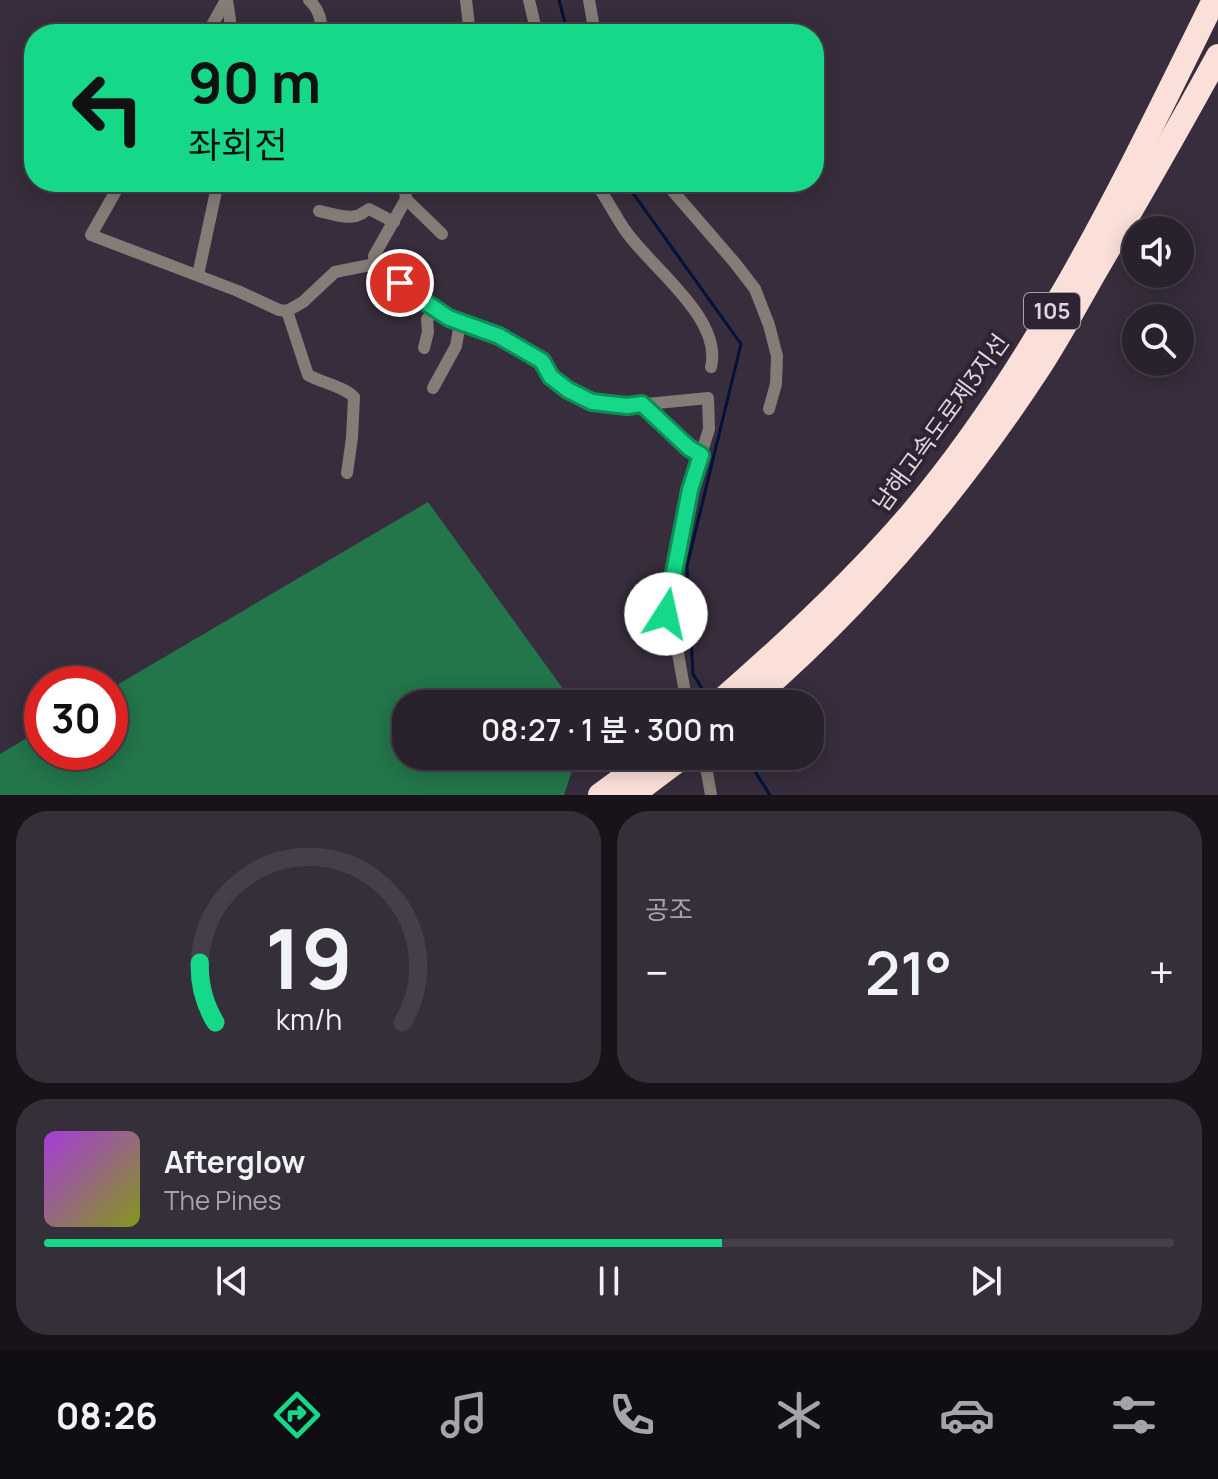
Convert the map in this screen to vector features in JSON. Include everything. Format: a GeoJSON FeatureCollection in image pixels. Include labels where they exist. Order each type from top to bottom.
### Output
{"type":"FeatureCollection","features":[{"type":"Feature","properties":{"kind":"highway","name":"남해고속도로제3지선"},"geometry":{"type":"LineString","coordinates":[[763,690],[783,673],[847,598],[963,447],[1014,374],[1069,283],[1117,194],[1214,0]]}},
{"type":"Feature","properties":{"kind":"highway","name":"남해고속도로제3지선"},"geometry":{"type":"LineString","coordinates":[[734,690],[847,598],[922,527],[994,433],[1039,367],[1159,164],[1218,56]]}},
{"type":"Feature","properties":{"kind":"highway"},"geometry":{"type":"LineString","coordinates":[[600,795],[634,770]]}},
{"type":"Feature","properties":{"kind":"highway"},"geometry":{"type":"LineString","coordinates":[[632,795],[665,770]]}},
{"type":"Feature","properties":{"kind":"street"},"geometry":{"type":"LineString","coordinates":[[213,24],[227,0]]}},
{"type":"Feature","properties":{"kind":"street"},"geometry":{"type":"LineString","coordinates":[[227,0],[231,24]]}},
{"type":"Feature","properties":{"kind":"street"},"geometry":{"type":"LineString","coordinates":[[309,0],[316,7],[319,24]]}},
{"type":"Feature","properties":{"kind":"street"},"geometry":{"type":"LineString","coordinates":[[466,0],[469,24]]}},
{"type":"Feature","properties":{"kind":"street"},"geometry":{"type":"LineString","coordinates":[[529,0],[535,24]]}},
{"type":"Feature","properties":{"kind":"street"},"geometry":{"type":"LineString","coordinates":[[589,0],[593,24]]}},
{"type":"Feature","properties":{"kind":"street"},"geometry":{"type":"LineString","coordinates":[[115,192],[91,235],[198,275],[279,310],[287,311],[303,302],[335,272],[375,264]]}},
{"type":"Feature","properties":{"kind":"street"},"geometry":{"type":"LineString","coordinates":[[198,275],[216,192]]}},
{"type":"Feature","properties":{"kind":"street"},"geometry":{"type":"LineString","coordinates":[[405,192],[406,199],[374,256],[375,264],[435,310],[521,348],[542,361],[551,377],[568,390],[592,402],[627,406],[708,398],[709,429],[690,490],[666,614],[676,642],[685,690]]}},
{"type":"Feature","properties":{"kind":"street"},"geometry":{"type":"LineString","coordinates":[[601,192],[625,230],[697,312],[711,347],[711,367]]}},
{"type":"Feature","properties":{"kind":"street"},"geometry":{"type":"LineString","coordinates":[[674,192],[755,289],[777,356],[776,384],[769,409]]}},
{"type":"Feature","properties":{"kind":"street"},"geometry":{"type":"LineString","coordinates":[[406,199],[442,234]]}},
{"type":"Feature","properties":{"kind":"street"},"geometry":{"type":"LineString","coordinates":[[319,211],[353,216],[369,209],[394,222]]}},
{"type":"Feature","properties":{"kind":"street"},"geometry":{"type":"LineString","coordinates":[[424,348],[427,319],[435,310]]}},
{"type":"Feature","properties":{"kind":"street"},"geometry":{"type":"LineString","coordinates":[[287,311],[308,375],[354,397],[347,473]]}},
{"type":"Feature","properties":{"kind":"street"},"geometry":{"type":"LineString","coordinates":[[433,388],[456,346],[460,323]]}},
{"type":"Feature","properties":{"kind":"street"},"geometry":{"type":"LineString","coordinates":[[642,404],[689,448],[701,455]]}},
{"type":"Feature","properties":{"kind":"street"},"geometry":{"type":"LineString","coordinates":[[706,770],[711,795]]}},
{"type":"Feature","properties":{"kind":"green space"},"geometry":{"type":"Polygon","coordinates":[[[428,502],[564,690],[392,690],[392,770],[572,770],[564,795],[0,795],[0,754],[24,740],[24,770],[128,770],[128,678],[428,502]]]}},
{"type":"Feature","properties":{"kind":"waterway"},"geometry":{"type":"LineString","coordinates":[[559,0],[565,24]]}},
{"type":"Feature","properties":{"kind":"waterway"},"geometry":{"type":"LineString","coordinates":[[632,192],[741,344],[687,566],[693,674],[703,690]]}},
{"type":"Feature","properties":{"kind":"waterway"},"geometry":{"type":"LineString","coordinates":[[754,770],[770,795]]}},
{"type":"Feature","properties":{"kind":"route"},"geometry":{"type":"LineString","coordinates":[[400,283],[449,318],[499,336],[542,361],[551,377],[592,402],[627,406],[642,404],[689,448],[701,455],[690,490],[666,614]]}}]}
